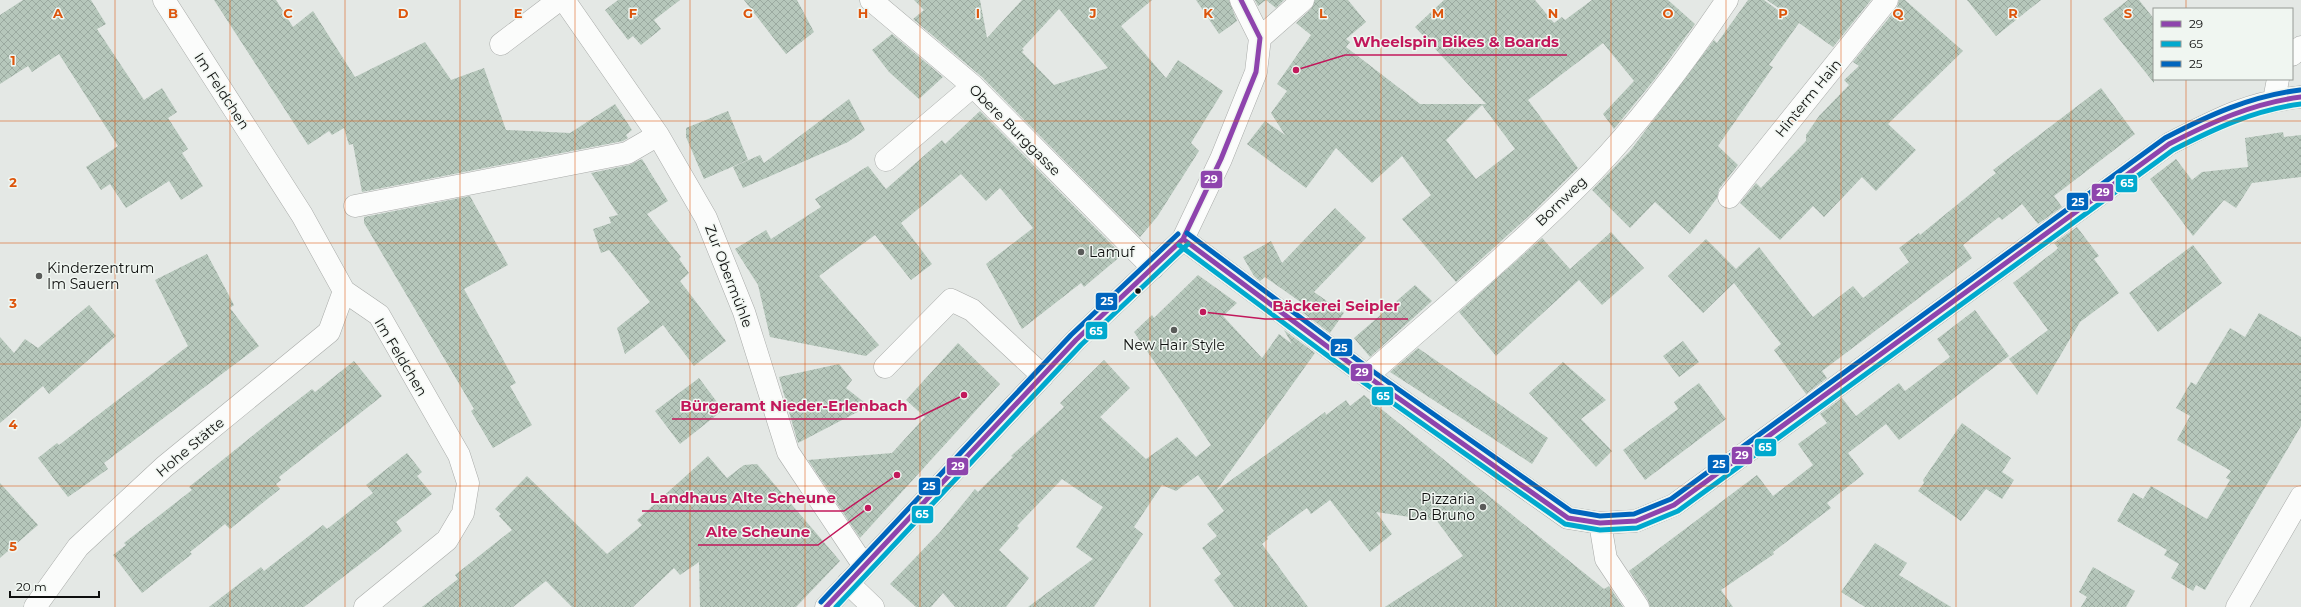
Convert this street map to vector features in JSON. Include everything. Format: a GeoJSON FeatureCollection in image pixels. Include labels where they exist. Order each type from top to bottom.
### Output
{"type":"FeatureCollection","features":[{"type":"Feature","properties":{"kind":"street","name":"Im Feldchen"},"geometry":{"type":"LineString","coordinates":[[164,0],[302,215],[344,291],[379,315],[459,455],[468,483],[463,513],[447,540],[364,607]]}},
{"type":"Feature","properties":{"kind":"street"},"geometry":{"type":"LineString","coordinates":[[501,44],[559,0]]}},
{"type":"Feature","properties":{"kind":"street","name":"Zur Obermühle"},"geometry":{"type":"LineString","coordinates":[[564,0],[658,136],[706,218],[744,312],[788,452],[864,566]]}},
{"type":"Feature","properties":{"kind":"street","name":"Obere Burggasse"},"geometry":{"type":"LineString","coordinates":[[871,0],[972,86],[1152,268]]}},
{"type":"Feature","properties":{"kind":"street"},"geometry":{"type":"LineString","coordinates":[[826,607],[1076,340],[1182,239],[1221,159],[1256,72],[1260,38],[1241,0]]}},
{"type":"Feature","properties":{"kind":"street"},"geometry":{"type":"LineString","coordinates":[[1260,38],[1303,0]]}},
{"type":"Feature","properties":{"kind":"street","name":"Bornweg"},"geometry":{"type":"LineString","coordinates":[[1367,376],[1497,262],[1593,170],[1695,47],[1727,0]]}},
{"type":"Feature","properties":{"kind":"street","name":"Hinterm Hain"},"geometry":{"type":"LineString","coordinates":[[1730,197],[1887,0]]}},
{"type":"Feature","properties":{"kind":"street"},"geometry":{"type":"LineString","coordinates":[[2293,54],[2301,47]]}},
{"type":"Feature","properties":{"kind":"street"},"geometry":{"type":"LineString","coordinates":[[886,160],[972,86]]}},
{"type":"Feature","properties":{"kind":"street"},"geometry":{"type":"LineString","coordinates":[[1182,239],[1367,376],[1568,518],[1600,523],[1636,521],[1674,505],[2169,144],[2276,89],[2301,97]]}},
{"type":"Feature","properties":{"kind":"street"},"geometry":{"type":"LineString","coordinates":[[355,206],[627,153],[658,136]]}},
{"type":"Feature","properties":{"kind":"street","name":"Hohe Stätte"},"geometry":{"type":"LineString","coordinates":[[35,607],[83,542],[164,467],[329,332],[344,291]]}},
{"type":"Feature","properties":{"kind":"street"},"geometry":{"type":"LineString","coordinates":[[885,367],[951,300],[972,310],[1043,376]]}},
{"type":"Feature","properties":{"kind":"street"},"geometry":{"type":"LineString","coordinates":[[2237,607],[2301,497]]}},
{"type":"Feature","properties":{"kind":"street"},"geometry":{"type":"LineString","coordinates":[[1600,523],[1606,559],[1638,607]]}},
{"type":"Feature","properties":{"kind":"street"},"geometry":{"type":"LineString","coordinates":[[848,584],[873,607]]}},
{"type":"Feature","properties":{"kind":"building"},"geometry":{"type":"Polygon","coordinates":[[[23,0],[91,0],[106,24],[97,29],[144,100],[162,88],[177,112],[168,118],[188,149],[182,153],[203,186],[181,200],[169,181],[126,208],[110,184],[101,190],[86,167],[118,146],[59,54],[32,72],[28,66],[0,84],[0,15],[23,0]]]}},
{"type":"Feature","properties":{"kind":"building"},"geometry":{"type":"Polygon","coordinates":[[[214,0],[276,0],[293,27],[313,11],[355,77],[425,42],[451,80],[484,68],[506,130],[570,133],[615,104],[632,130],[626,135],[628,138],[623,141],[362,192],[353,144],[349,145],[344,128],[332,135],[329,131],[308,145],[214,0]]]}},
{"type":"Feature","properties":{"kind":"building"},"geometry":{"type":"Polygon","coordinates":[[[618,0],[680,0],[654,20],[661,29],[641,45],[633,36],[628,40],[605,10],[618,0]]]}},
{"type":"Feature","properties":{"kind":"building"},"geometry":{"type":"Polygon","coordinates":[[[744,0],[797,0],[814,32],[786,54],[744,0]]]}},
{"type":"Feature","properties":{"kind":"building"},"geometry":{"type":"Polygon","coordinates":[[[914,0],[980,0],[987,38],[1022,0],[1152,0],[1121,26],[1166,78],[1178,60],[1223,91],[1191,143],[1199,151],[1157,217],[1140,237],[982,77],[913,19],[924,10],[914,0]],[[1059,9],[1022,49],[1024,50],[1022,52],[1054,85],[1108,68],[1059,9]]]}},
{"type":"Feature","properties":{"kind":"building"},"geometry":{"type":"Polygon","coordinates":[[[1196,0],[1229,0],[1237,21],[1219,34],[1196,0]]]}},
{"type":"Feature","properties":{"kind":"building"},"geometry":{"type":"Polygon","coordinates":[[[1255,0],[1266,0],[1258,6],[1255,0]]]}},
{"type":"Feature","properties":{"kind":"building"},"geometry":{"type":"Polygon","coordinates":[[[1266,0],[1284,0],[1276,8],[1266,0]]]}},
{"type":"Feature","properties":{"kind":"building"},"geometry":{"type":"Polygon","coordinates":[[[1315,0],[1348,0],[1366,22],[1346,39],[1350,42],[1346,47],[1420,104],[1486,104],[1415,27],[1444,0],[1535,0],[1554,23],[1562,17],[1565,20],[1592,0],[1668,0],[1695,24],[1654,80],[1614,129],[1603,114],[1634,81],[1603,43],[1528,100],[1578,168],[1530,215],[1456,282],[1402,219],[1431,195],[1402,156],[1372,183],[1336,148],[1306,188],[1247,144],[1265,121],[1285,135],[1271,113],[1287,91],[1277,84],[1311,35],[1296,23],[1311,9],[1315,0]],[[1482,105],[1446,140],[1476,179],[1515,149],[1482,105]]]}},
{"type":"Feature","properties":{"kind":"building"},"geometry":{"type":"Polygon","coordinates":[[[1748,0],[1764,0],[1779,11],[1780,9],[1767,0],[1871,0],[1833,47],[1799,23],[1769,65],[1773,67],[1718,146],[1738,165],[1719,189],[1717,198],[1690,234],[1655,202],[1630,228],[1592,190],[1630,151],[1714,40],[1717,43],[1748,0]]]}},
{"type":"Feature","properties":{"kind":"building"},"geometry":{"type":"Polygon","coordinates":[[[1899,0],[1905,0],[1963,51],[1888,124],[1916,150],[1876,191],[1862,177],[1824,217],[1813,206],[1780,240],[1740,203],[1756,183],[1761,188],[1806,141],[1806,135],[1819,116],[1849,85],[1844,80],[1859,66],[1853,62],[1897,8],[1899,0]]]}},
{"type":"Feature","properties":{"kind":"building"},"geometry":{"type":"Polygon","coordinates":[[[1967,0],[2041,0],[1996,36],[1967,0]]]}},
{"type":"Feature","properties":{"kind":"building"},"geometry":{"type":"Polygon","coordinates":[[[2128,0],[2139,0],[2153,18],[2154,83],[2103,19],[2128,0]]]}},
{"type":"Feature","properties":{"kind":"building"},"geometry":{"type":"Polygon","coordinates":[[[892,34],[943,77],[919,99],[889,72],[872,50],[892,34]]]}},
{"type":"Feature","properties":{"kind":"building"},"geometry":{"type":"Polygon","coordinates":[[[2101,88],[2135,134],[2054,196],[2062,207],[2038,224],[2022,204],[2002,220],[1999,217],[1963,245],[1972,258],[1822,371],[1827,378],[1806,394],[1774,350],[1781,344],[1734,283],[1703,313],[1668,276],[1706,239],[1736,269],[1759,247],[1813,317],[1853,286],[1863,298],[1909,262],[1899,248],[1919,233],[1920,235],[1996,173],[1993,170],[2101,88]]]}},
{"type":"Feature","properties":{"kind":"building"},"geometry":{"type":"Polygon","coordinates":[[[849,99],[865,130],[848,142],[743,188],[733,167],[760,155],[764,163],[849,99]]]}},
{"type":"Feature","properties":{"kind":"building"},"geometry":{"type":"Polygon","coordinates":[[[728,111],[748,160],[704,179],[686,137],[686,128],[728,111]]]}},
{"type":"Feature","properties":{"kind":"building"},"geometry":{"type":"Polygon","coordinates":[[[980,111],[1122,255],[1084,287],[1081,283],[1022,329],[986,264],[1033,228],[1000,188],[986,201],[961,174],[901,223],[932,264],[911,280],[875,235],[819,276],[879,345],[866,356],[770,337],[758,285],[735,249],[766,230],[771,239],[821,207],[815,199],[868,166],[886,189],[942,140],[945,144],[980,111]]]}},
{"type":"Feature","properties":{"kind":"building"},"geometry":{"type":"Polygon","coordinates":[[[2283,132],[2284,137],[2301,135],[2301,177],[2252,183],[2236,208],[2224,200],[2193,236],[2150,179],[2176,159],[2192,180],[2202,172],[2248,167],[2245,138],[2283,132]]]}},
{"type":"Feature","properties":{"kind":"building"},"geometry":{"type":"Polygon","coordinates":[[[642,159],[668,201],[647,214],[681,257],[679,259],[689,273],[680,281],[726,341],[694,366],[663,325],[625,354],[617,328],[650,302],[609,250],[601,253],[593,229],[611,223],[609,217],[618,215],[591,173],[629,165],[642,159]]]}},
{"type":"Feature","properties":{"kind":"building"},"geometry":{"type":"Polygon","coordinates":[[[470,196],[508,265],[464,289],[516,383],[510,386],[532,425],[493,448],[471,411],[474,409],[364,223],[364,217],[470,196]]]}},
{"type":"Feature","properties":{"kind":"building"},"geometry":{"type":"Polygon","coordinates":[[[1335,208],[1366,238],[1314,292],[1344,313],[1330,333],[1298,309],[1302,303],[1265,277],[1260,281],[1254,276],[1243,257],[1271,241],[1282,263],[1335,208]]]}},
{"type":"Feature","properties":{"kind":"building"},"geometry":{"type":"Polygon","coordinates":[[[2077,227],[2099,256],[2094,259],[2119,293],[2080,322],[2037,395],[2009,359],[2048,330],[2013,283],[2055,251],[2058,248],[2054,243],[2077,227]]]}},
{"type":"Feature","properties":{"kind":"building"},"geometry":{"type":"Polygon","coordinates":[[[1611,232],[1644,268],[1602,305],[1579,280],[1496,356],[1459,312],[1542,238],[1570,269],[1611,232]]]}},
{"type":"Feature","properties":{"kind":"building"},"geometry":{"type":"Polygon","coordinates":[[[2193,245],[2222,283],[2158,332],[2129,293],[2193,245]]]}},
{"type":"Feature","properties":{"kind":"building"},"geometry":{"type":"Polygon","coordinates":[[[207,254],[234,305],[230,308],[259,346],[104,463],[108,469],[68,497],[38,458],[57,443],[59,445],[188,346],[155,280],[207,254]]]}},
{"type":"Feature","properties":{"kind":"building"},"geometry":{"type":"Polygon","coordinates":[[[1198,275],[1237,303],[1223,316],[1262,358],[1279,334],[1292,344],[1284,330],[1315,353],[1216,491],[1325,412],[1326,415],[1346,400],[1350,406],[1364,395],[1604,589],[1609,586],[1623,607],[1385,607],[1463,556],[1437,521],[1376,512],[1392,534],[1370,552],[1330,500],[1311,514],[1307,508],[1267,537],[1268,539],[1262,544],[1308,607],[1234,607],[1214,580],[1221,574],[1202,548],[1217,536],[1207,524],[1224,511],[1198,475],[1176,491],[1162,485],[1134,527],[1143,534],[1094,607],[1028,607],[1093,559],[1076,547],[1103,507],[1062,479],[1017,526],[1019,528],[999,550],[1029,578],[1006,607],[955,607],[943,593],[931,607],[916,607],[890,584],[940,532],[975,489],[978,492],[1013,457],[1011,456],[1064,407],[1060,403],[1104,360],[1130,388],[1100,417],[1146,459],[1177,437],[1196,457],[1211,445],[1134,332],[1152,315],[1154,318],[1198,275]]]}},
{"type":"Feature","properties":{"kind":"building"},"geometry":{"type":"Polygon","coordinates":[[[1415,285],[1432,301],[1370,357],[1354,338],[1415,285]]]}},
{"type":"Feature","properties":{"kind":"building"},"geometry":{"type":"Polygon","coordinates":[[[89,305],[116,336],[49,394],[43,386],[0,423],[0,337],[14,353],[25,339],[38,348],[89,305]]]}},
{"type":"Feature","properties":{"kind":"building"},"geometry":{"type":"Polygon","coordinates":[[[1975,310],[2009,356],[1899,440],[1886,424],[1848,453],[1864,474],[1827,503],[1831,508],[1773,552],[1774,554],[1721,590],[1733,607],[1650,607],[1648,600],[1629,571],[1757,475],[1773,496],[1813,465],[1798,444],[1827,423],[1820,414],[1842,398],[1856,416],[1899,383],[1905,391],[1950,357],[1937,339],[1975,310]]]}},
{"type":"Feature","properties":{"kind":"building"},"geometry":{"type":"Polygon","coordinates":[[[2259,313],[2301,337],[2301,426],[2205,590],[2196,585],[2193,591],[2171,578],[2179,564],[2164,555],[2167,550],[2117,521],[2133,493],[2143,499],[2151,486],[2207,519],[2230,480],[2226,478],[2231,471],[2177,440],[2190,416],[2176,408],[2191,382],[2196,385],[2230,328],[2245,337],[2259,313]]]}},
{"type":"Feature","properties":{"kind":"building"},"geometry":{"type":"Polygon","coordinates":[[[1683,341],[1699,362],[1679,377],[1663,356],[1683,341]]]}},
{"type":"Feature","properties":{"kind":"building"},"geometry":{"type":"Polygon","coordinates":[[[958,343],[1000,384],[860,538],[808,460],[892,453],[925,417],[906,400],[958,343]]]}},
{"type":"Feature","properties":{"kind":"building"},"geometry":{"type":"Polygon","coordinates":[[[1418,348],[1548,438],[1532,464],[1390,372],[1418,348]]]}},
{"type":"Feature","properties":{"kind":"building"},"geometry":{"type":"Polygon","coordinates":[[[354,361],[382,396],[279,477],[281,480],[276,484],[280,489],[230,529],[225,524],[190,552],[192,554],[142,593],[113,555],[126,545],[124,543],[192,490],[189,487],[267,424],[312,389],[315,392],[354,361]]]}},
{"type":"Feature","properties":{"kind":"building"},"geometry":{"type":"Polygon","coordinates":[[[1563,362],[1606,400],[1581,419],[1612,451],[1596,467],[1529,393],[1563,362]]]}},
{"type":"Feature","properties":{"kind":"building"},"geometry":{"type":"Polygon","coordinates":[[[839,364],[852,380],[846,388],[869,406],[798,443],[779,377],[839,364]]]}},
{"type":"Feature","properties":{"kind":"building"},"geometry":{"type":"Polygon","coordinates":[[[699,378],[723,410],[680,444],[655,411],[699,378]]]}},
{"type":"Feature","properties":{"kind":"building"},"geometry":{"type":"Polygon","coordinates":[[[1699,383],[1726,419],[1645,480],[1623,450],[1678,409],[1674,402],[1699,383]]]}},
{"type":"Feature","properties":{"kind":"building"},"geometry":{"type":"Polygon","coordinates":[[[1962,423],[2011,458],[2002,472],[2014,480],[2002,499],[1986,489],[1961,521],[1918,491],[1924,483],[1923,480],[1962,423]]]}},
{"type":"Feature","properties":{"kind":"building"},"geometry":{"type":"Polygon","coordinates":[[[407,453],[422,472],[417,476],[432,494],[396,522],[402,531],[368,558],[304,607],[209,607],[261,567],[264,571],[323,525],[327,529],[373,493],[366,485],[407,453]]]}},
{"type":"Feature","properties":{"kind":"building"},"geometry":{"type":"Polygon","coordinates":[[[708,456],[727,478],[744,465],[757,464],[840,561],[796,607],[700,607],[699,562],[680,575],[674,568],[633,607],[572,607],[546,581],[513,607],[422,607],[458,579],[455,575],[512,530],[499,516],[501,514],[495,509],[527,476],[607,554],[642,525],[637,520],[708,456]]]}},
{"type":"Feature","properties":{"kind":"building"},"geometry":{"type":"Polygon","coordinates":[[[0,483],[38,525],[0,558],[0,483]]]}},
{"type":"Feature","properties":{"kind":"building"},"geometry":{"type":"Polygon","coordinates":[[[1875,543],[1907,563],[1899,575],[1951,607],[1865,607],[1841,592],[1875,543]]]}},
{"type":"Feature","properties":{"kind":"building"},"geometry":{"type":"Polygon","coordinates":[[[2093,567],[2135,591],[2126,607],[2081,607],[2087,597],[2079,592],[2093,567]]]}},
{"type":"Feature","properties":{"kind":"transit line","name":"29"},"geometry":{"type":"LineString","coordinates":[[826,607],[1076,340],[1183,239],[1221,159],[1256,72],[1260,38],[1241,0]]}},
{"type":"Feature","properties":{"kind":"transit line","name":"25"},"geometry":{"type":"LineString","coordinates":[[1187,233],[1371,370],[1571,511],[1600,516],[1634,514],[1671,499],[2165,138],[2214,114],[2247,102],[2300,90]]}},
{"type":"Feature","properties":{"kind":"transit line","name":"29"},"geometry":{"type":"LineString","coordinates":[[1183,239],[1367,376],[1568,518],[1600,523],[1636,521],[1674,505],[2169,144],[2233,114],[2266,104],[2301,97]]}},
{"type":"Feature","properties":{"kind":"transit line","name":"65"},"geometry":{"type":"LineString","coordinates":[[1179,245],[1363,382],[1565,524],[1600,530],[1637,528],[1678,511],[2173,150],[2235,121],[2267,111],[2301,104]]}},
{"type":"Feature","properties":{"kind":"transit line","name":"25"},"geometry":{"type":"LineString","coordinates":[[821,602],[1071,335],[1178,234]]}},
{"type":"Feature","properties":{"kind":"transit line","name":"65"},"geometry":{"type":"LineString","coordinates":[[836,607],[1081,345],[1188,244]]}},
{"type":"Feature","properties":{"kind":"place","name":"Wheelspin Bikes & Boards"},"geometry":{"type":"Point","coordinates":[1296,70]}},
{"type":"Feature","properties":{"kind":"place","name":"Lamuf"},"geometry":{"type":"Point","coordinates":[1081,252]}},
{"type":"Feature","properties":{"kind":"place","name":"Kinderzentrum Im Sauern"},"geometry":{"type":"Point","coordinates":[39,276]}},
{"type":"Feature","properties":{"kind":"place","name":"Bäckerei Seipler"},"geometry":{"type":"Point","coordinates":[1203,312]}},
{"type":"Feature","properties":{"kind":"place","name":"New Hair Style"},"geometry":{"type":"Point","coordinates":[1174,330]}},
{"type":"Feature","properties":{"kind":"place","name":"Bürgeramt Nieder-Erlenbach"},"geometry":{"type":"Point","coordinates":[964,395]}},
{"type":"Feature","properties":{"kind":"place","name":"Landhaus Alte Scheune"},"geometry":{"type":"Point","coordinates":[897,475]}},
{"type":"Feature","properties":{"kind":"place","name":"Pizzaria Da Bruno"},"geometry":{"type":"Point","coordinates":[1483,507]}},
{"type":"Feature","properties":{"kind":"place","name":"Alte Scheune"},"geometry":{"type":"Point","coordinates":[868,508]}}]}
